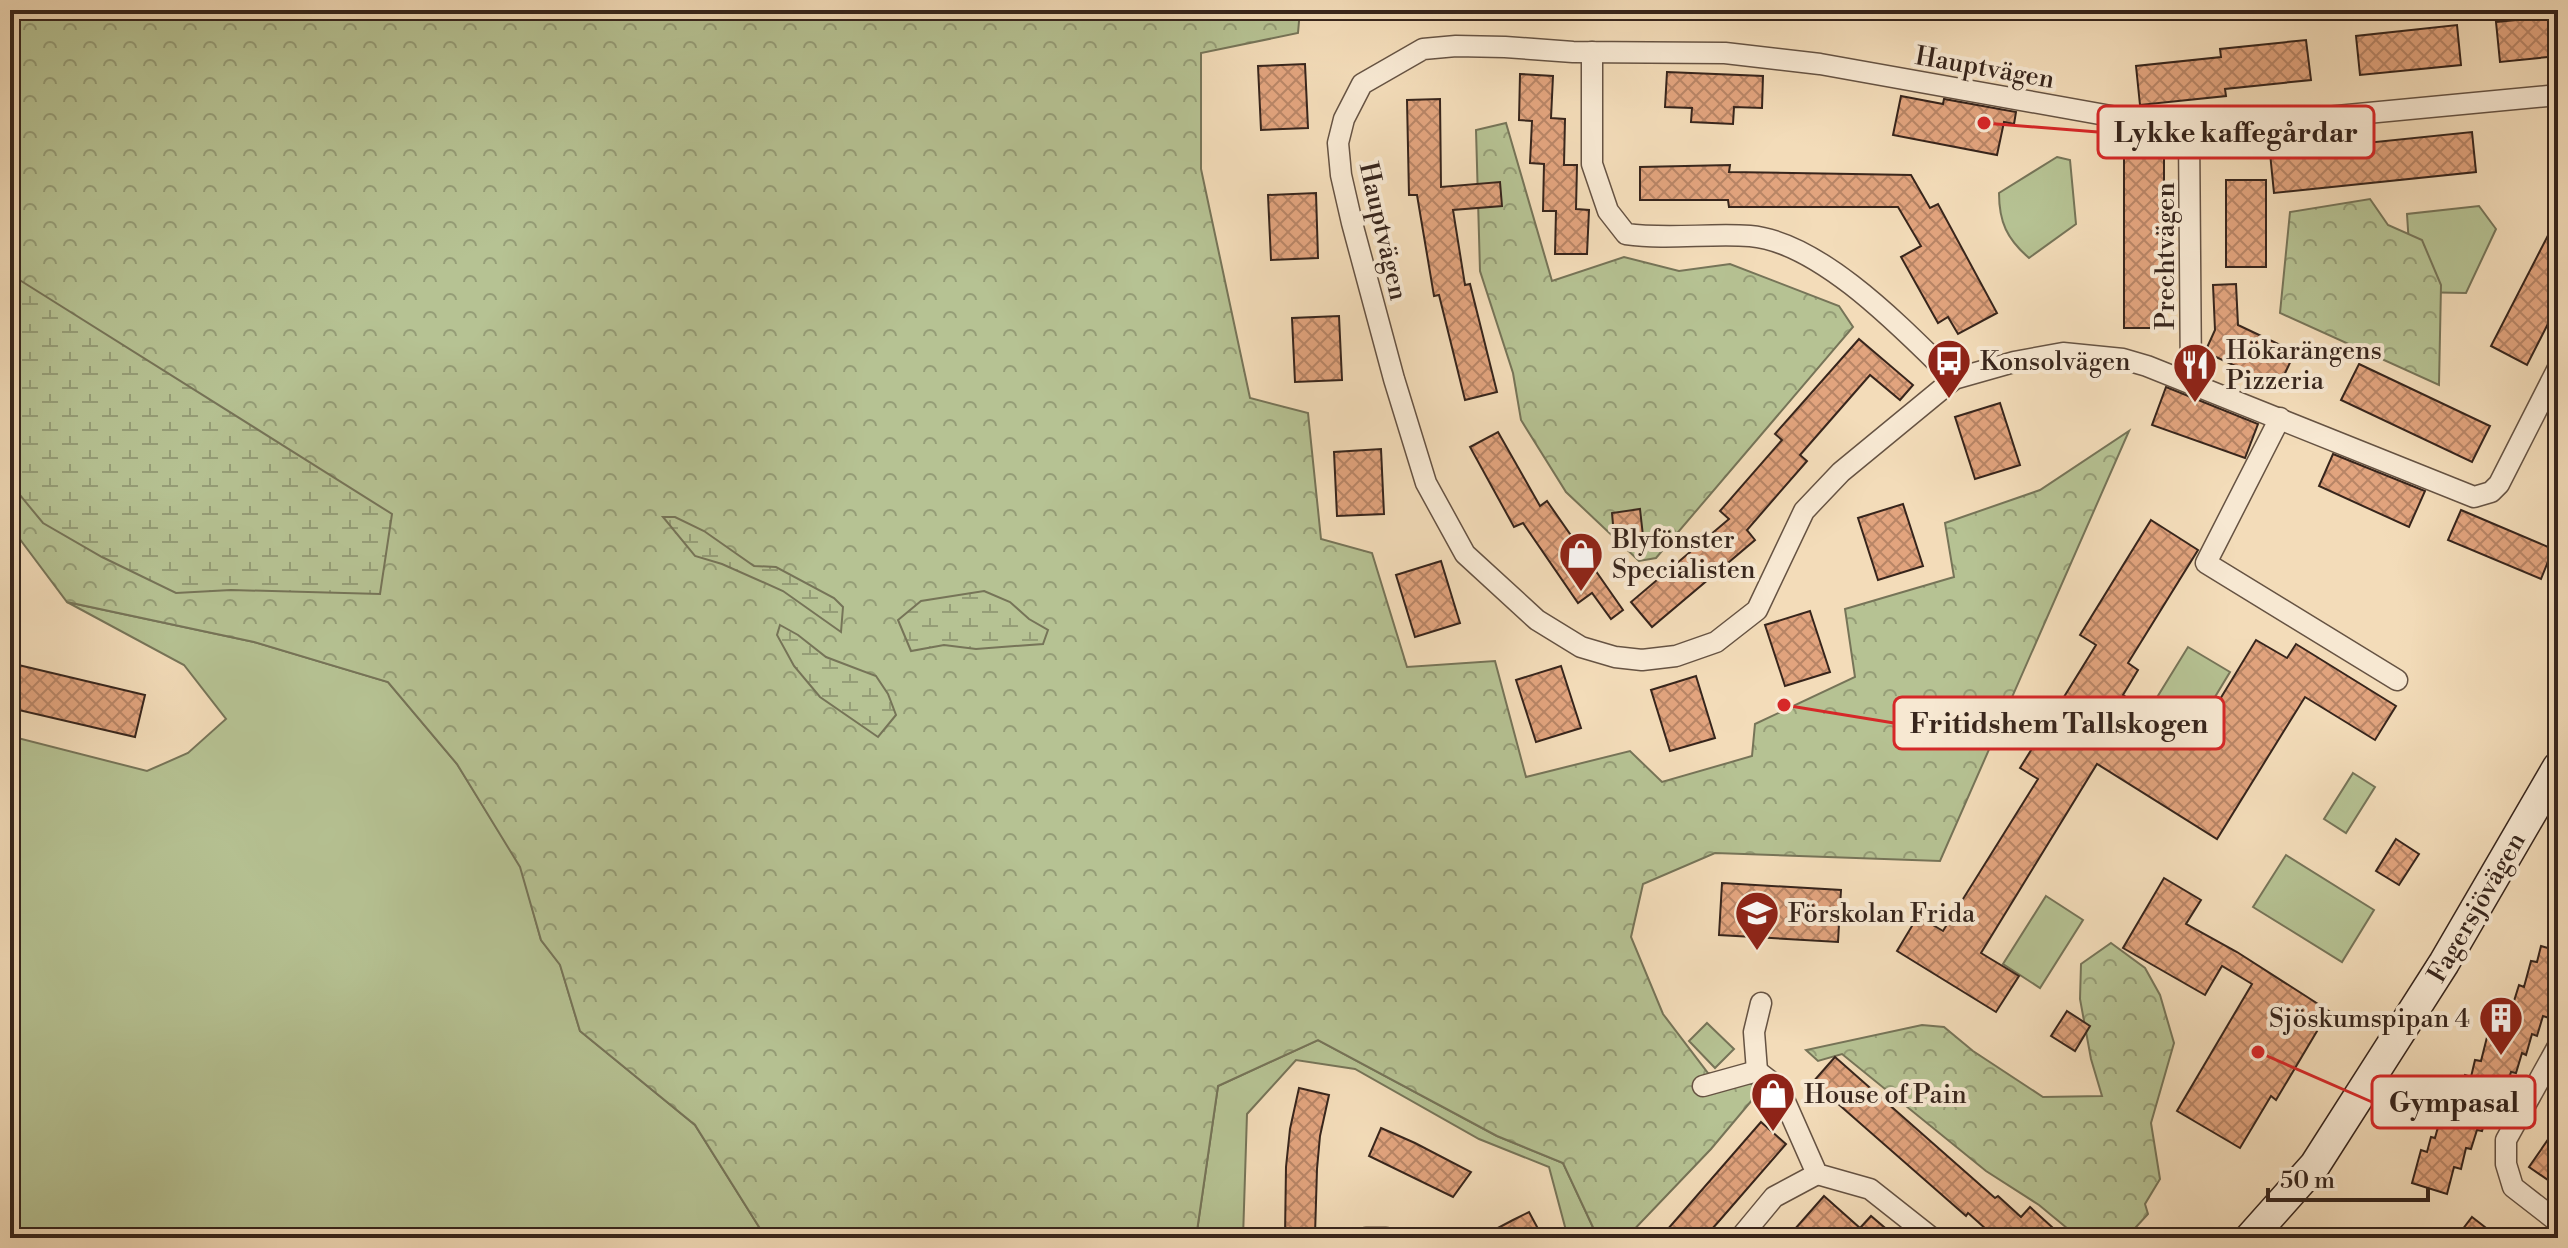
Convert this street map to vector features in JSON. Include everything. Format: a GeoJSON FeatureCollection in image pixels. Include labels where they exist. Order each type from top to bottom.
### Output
{"type":"FeatureCollection","features":[{"type":"Feature","properties":{"kind":"street","name":"Hauptvägen"},"geometry":{"type":"LineString","coordinates":[[2558,95],[2189,130],[1820,64],[1725,53],[1592,52],[1505,47],[1423,49],[1362,84],[1344,119],[1338,143],[1341,175],[1352,223],[1426,483],[1465,554],[1537,620],[1581,647],[1615,657],[1642,660],[1676,656],[1716,642],[1757,610],[1804,511],[1841,472],[1954,379],[2063,353],[2123,359],[2191,382],[2474,497],[2491,492],[2499,484],[2558,368]]}},
{"type":"Feature","properties":{"kind":"street"},"geometry":{"type":"LineString","coordinates":[[1592,52],[1592,164],[1608,211],[1626,234],[1655,238],[1752,236],[1800,250],[1864,296],[1954,379]]}},
{"type":"Feature","properties":{"kind":"street","name":"Prechtvägen"},"geometry":{"type":"LineString","coordinates":[[2189,130],[2191,382]]}},
{"type":"Feature","properties":{"kind":"street"},"geometry":{"type":"LineString","coordinates":[[2280,418],[2206,563],[2397,680]]}},
{"type":"Feature","properties":{"kind":"street","name":"Fagersjövägen"},"geometry":{"type":"LineString","coordinates":[[2250,1238],[2315,1165],[2444,963],[2558,767]]}},
{"type":"Feature","properties":{"kind":"street"},"geometry":{"type":"LineString","coordinates":[[1761,1003],[1754,1032],[1757,1071],[1779,1088],[1817,1174]]}},
{"type":"Feature","properties":{"kind":"street"},"geometry":{"type":"LineString","coordinates":[[2558,1046],[2506,1140],[2506,1164],[2513,1187],[2558,1222]]}},
{"type":"Feature","properties":{"kind":"street"},"geometry":{"type":"LineString","coordinates":[[1703,1086],[1757,1071]]}},
{"type":"Feature","properties":{"kind":"street"},"geometry":{"type":"LineString","coordinates":[[1740,1238],[1774,1197],[1817,1174],[1870,1189],[1932,1238]]}},
{"type":"Feature","properties":{"kind":"street"},"geometry":{"type":"LineString","coordinates":[[1366,1238],[1386,1238]]}},
{"type":"Feature","properties":{"kind":"green space"},"geometry":{"type":"Polygon","coordinates":[[[10,10],[1300,10],[1298,33],[1201,53],[1201,169],[1250,398],[1308,413],[1321,539],[1372,553],[1407,667],[1495,661],[1526,777],[1630,751],[1662,782],[1752,756],[1755,724],[1855,677],[1845,609],[1954,577],[1945,523],[2040,490],[2129,431],[1940,861],[1715,853],[1643,884],[1631,937],[1663,1014],[1708,1073],[1763,1087],[1711,1149],[1626,1238],[1598,1238],[1563,1163],[1497,1136],[1318,1040],[1218,1086],[1196,1238],[766,1238],[695,1125],[580,1031],[560,965],[541,940],[520,867],[457,764],[388,682],[254,642],[67,602],[10,526],[10,10]]]}},
{"type":"Feature","properties":{"kind":"green space"},"geometry":{"type":"Polygon","coordinates":[[[1506,123],[1552,281],[1624,257],[1679,271],[1730,264],[1839,306],[1853,327],[1656,558],[1639,561],[1566,492],[1521,420],[1513,373],[1480,271],[1476,130],[1506,123]]]}},
{"type":"Feature","properties":{"kind":"green space"},"geometry":{"type":"Polygon","coordinates":[[[2057,157],[2070,160],[2076,224],[2029,258],[2006,229],[1999,193],[2057,157]]]}},
{"type":"Feature","properties":{"kind":"green space"},"geometry":{"type":"Polygon","coordinates":[[[2370,199],[2388,225],[2422,240],[2441,285],[2439,385],[2280,313],[2290,212],[2370,199]]]}},
{"type":"Feature","properties":{"kind":"green space"},"geometry":{"type":"Polygon","coordinates":[[[2479,206],[2496,229],[2466,293],[2412,292],[2407,214],[2479,206]]]}},
{"type":"Feature","properties":{"kind":"green space"},"geometry":{"type":"Polygon","coordinates":[[[10,274],[392,514],[380,594],[231,590],[176,593],[102,557],[43,523],[10,483],[10,274]]]}},
{"type":"Feature","properties":{"kind":"green space"},"geometry":{"type":"Polygon","coordinates":[[[663,517],[675,517],[704,531],[754,566],[776,567],[834,598],[843,607],[841,632],[783,591],[722,564],[695,556],[663,517]]]}},
{"type":"Feature","properties":{"kind":"green space"},"geometry":{"type":"Polygon","coordinates":[[[984,591],[1010,602],[1029,619],[1048,630],[1043,644],[976,649],[944,645],[911,651],[898,620],[921,601],[984,591]]]}},
{"type":"Feature","properties":{"kind":"green space"},"geometry":{"type":"Polygon","coordinates":[[[67,602],[254,642],[388,682],[457,764],[521,867],[541,940],[560,964],[580,1031],[695,1125],[766,1238],[10,1238],[10,736],[147,771],[188,753],[226,719],[184,665],[67,602]]]}},
{"type":"Feature","properties":{"kind":"green space"},"geometry":{"type":"Polygon","coordinates":[[[780,625],[826,657],[876,676],[888,694],[896,715],[878,737],[820,697],[794,666],[777,635],[780,625]]]}},
{"type":"Feature","properties":{"kind":"green space"},"geometry":{"type":"Polygon","coordinates":[[[2188,647],[2230,672],[2198,725],[2156,699],[2188,647]]]}},
{"type":"Feature","properties":{"kind":"green space"},"geometry":{"type":"Polygon","coordinates":[[[2353,773],[2375,787],[2346,833],[2324,819],[2353,773]]]}},
{"type":"Feature","properties":{"kind":"green space"},"geometry":{"type":"Polygon","coordinates":[[[2286,855],[2374,910],[2342,962],[2253,907],[2286,855]]]}},
{"type":"Feature","properties":{"kind":"green space"},"geometry":{"type":"Polygon","coordinates":[[[2046,896],[2083,920],[2040,988],[2003,964],[2046,896]]]}},
{"type":"Feature","properties":{"kind":"green space"},"geometry":{"type":"Polygon","coordinates":[[[2111,943],[2145,968],[2160,995],[2174,1043],[2151,1123],[2160,1179],[2145,1204],[2148,1214],[2126,1238],[2079,1238],[2039,1205],[1986,1171],[1842,1054],[1818,1061],[1806,1050],[1922,1025],[1944,1027],[1973,1051],[2043,1097],[2102,1096],[2091,1059],[2080,999],[2081,964],[2111,943]]]}},
{"type":"Feature","properties":{"kind":"green space"},"geometry":{"type":"Polygon","coordinates":[[[1707,1023],[1734,1049],[1715,1068],[1689,1041],[1707,1023]]]}},
{"type":"Feature","properties":{"kind":"green space"},"geometry":{"type":"Polygon","coordinates":[[[1318,1040],[1497,1136],[1563,1163],[1598,1238],[1568,1238],[1549,1167],[1479,1139],[1355,1069],[1296,1060],[1247,1114],[1243,1238],[1196,1238],[1218,1086],[1318,1040]]]}},
{"type":"Feature","properties":{"kind":"building"},"geometry":{"type":"Polygon","coordinates":[[[2558,16],[2558,56],[2500,62],[2496,22],[2558,16]]]}},
{"type":"Feature","properties":{"kind":"building"},"geometry":{"type":"Polygon","coordinates":[[[2457,25],[2461,65],[2360,75],[2356,36],[2457,25]]]}},
{"type":"Feature","properties":{"kind":"building"},"geometry":{"type":"Polygon","coordinates":[[[2306,40],[2311,80],[2225,89],[2226,96],[2140,105],[2136,66],[2221,57],[2220,49],[2306,40]]]}},
{"type":"Feature","properties":{"kind":"building"},"geometry":{"type":"Polygon","coordinates":[[[1305,64],[1308,128],[1261,130],[1258,66],[1305,64]]]}},
{"type":"Feature","properties":{"kind":"building"},"geometry":{"type":"Polygon","coordinates":[[[1667,72],[1763,76],[1762,108],[1734,107],[1733,124],[1691,122],[1692,108],[1665,107],[1667,72]]]}},
{"type":"Feature","properties":{"kind":"building"},"geometry":{"type":"Polygon","coordinates":[[[1520,74],[1553,76],[1551,118],[1565,119],[1564,165],[1577,165],[1576,209],[1589,210],[1587,254],[1555,254],[1556,211],[1543,211],[1544,164],[1530,163],[1532,121],[1519,120],[1520,74]]]}},
{"type":"Feature","properties":{"kind":"building"},"geometry":{"type":"Polygon","coordinates":[[[1901,96],[1943,104],[1944,99],[2016,112],[2014,124],[2004,122],[1997,155],[1893,135],[1901,96]]]}},
{"type":"Feature","properties":{"kind":"building"},"geometry":{"type":"Polygon","coordinates":[[[1440,99],[1441,187],[1500,182],[1502,206],[1453,210],[1465,285],[1470,284],[1497,392],[1465,400],[1439,295],[1434,296],[1417,195],[1409,195],[1407,100],[1440,99]]]}},
{"type":"Feature","properties":{"kind":"building"},"geometry":{"type":"Polygon","coordinates":[[[2472,132],[2476,172],[2274,193],[2270,153],[2472,132]]]}},
{"type":"Feature","properties":{"kind":"building"},"geometry":{"type":"Polygon","coordinates":[[[2124,153],[2164,153],[2164,328],[2124,328],[2124,153]]]}},
{"type":"Feature","properties":{"kind":"building"},"geometry":{"type":"Polygon","coordinates":[[[1730,165],[1729,172],[1911,175],[1930,208],[1938,204],[1997,313],[1958,334],[1948,317],[1938,323],[1901,257],[1921,246],[1898,207],[1729,207],[1728,200],[1640,200],[1640,167],[1730,165]]]}},
{"type":"Feature","properties":{"kind":"building"},"geometry":{"type":"Polygon","coordinates":[[[2226,180],[2266,180],[2266,267],[2226,267],[2226,180]]]}},
{"type":"Feature","properties":{"kind":"building"},"geometry":{"type":"Polygon","coordinates":[[[1316,193],[1318,258],[1271,260],[1268,195],[1316,193]]]}},
{"type":"Feature","properties":{"kind":"building"},"geometry":{"type":"Polygon","coordinates":[[[2558,216],[2558,304],[2527,365],[2491,346],[2558,216]]]}},
{"type":"Feature","properties":{"kind":"building"},"geometry":{"type":"Polygon","coordinates":[[[2236,284],[2238,325],[2295,352],[2279,386],[2205,352],[2215,330],[2213,285],[2236,284]]]}},
{"type":"Feature","properties":{"kind":"building"},"geometry":{"type":"Polygon","coordinates":[[[1339,316],[1342,380],[1295,382],[1292,318],[1339,316]]]}},
{"type":"Feature","properties":{"kind":"building"},"geometry":{"type":"Polygon","coordinates":[[[1859,339],[1913,385],[1900,400],[1870,375],[1800,455],[1807,461],[1747,530],[1755,540],[1652,627],[1631,602],[1729,519],[1720,511],[1782,440],[1775,434],[1859,339]]]}},
{"type":"Feature","properties":{"kind":"building"},"geometry":{"type":"Polygon","coordinates":[[[2359,364],[2490,426],[2472,462],[2341,400],[2359,364]]]}},
{"type":"Feature","properties":{"kind":"building"},"geometry":{"type":"Polygon","coordinates":[[[2166,387],[2258,424],[2245,458],[2152,425],[2166,387]]]}},
{"type":"Feature","properties":{"kind":"building"},"geometry":{"type":"Polygon","coordinates":[[[2000,403],[2020,465],[1975,479],[1955,417],[2000,403]]]}},
{"type":"Feature","properties":{"kind":"building"},"geometry":{"type":"Polygon","coordinates":[[[1498,432],[1540,506],[1547,501],[1623,610],[1611,619],[1592,593],[1578,603],[1523,523],[1514,527],[1470,447],[1498,432]]]}},
{"type":"Feature","properties":{"kind":"building"},"geometry":{"type":"Polygon","coordinates":[[[1381,449],[1384,514],[1337,516],[1334,452],[1381,449]]]}},
{"type":"Feature","properties":{"kind":"building"},"geometry":{"type":"Polygon","coordinates":[[[2333,454],[2425,491],[2409,527],[2319,486],[2333,454]]]}},
{"type":"Feature","properties":{"kind":"building"},"geometry":{"type":"Polygon","coordinates":[[[1903,504],[1923,566],[1878,580],[1858,518],[1903,504]]]}},
{"type":"Feature","properties":{"kind":"building"},"geometry":{"type":"Polygon","coordinates":[[[1640,509],[1644,545],[1615,547],[1612,513],[1640,509]]]}},
{"type":"Feature","properties":{"kind":"building"},"geometry":{"type":"Polygon","coordinates":[[[2461,510],[2553,549],[2541,579],[2448,540],[2461,510]]]}},
{"type":"Feature","properties":{"kind":"building"},"geometry":{"type":"Polygon","coordinates":[[[2151,520],[2198,550],[2128,663],[2138,670],[2123,695],[2150,712],[2155,704],[2200,732],[2256,640],[2287,658],[2296,644],[2396,706],[2375,740],[2305,697],[2217,839],[2097,764],[1981,953],[2019,976],[1996,1012],[1897,951],[1918,916],[1943,931],[2038,779],[2020,768],[2096,645],[2080,635],[2151,520]]]}},
{"type":"Feature","properties":{"kind":"building"},"geometry":{"type":"Polygon","coordinates":[[[1441,561],[1460,623],[1415,637],[1396,575],[1441,561]]]}},
{"type":"Feature","properties":{"kind":"building"},"geometry":{"type":"Polygon","coordinates":[[[1810,611],[1830,672],[1785,686],[1765,625],[1810,611]]]}},
{"type":"Feature","properties":{"kind":"building"},"geometry":{"type":"Polygon","coordinates":[[[10,663],[145,695],[135,737],[10,708],[10,663]]]}},
{"type":"Feature","properties":{"kind":"building"},"geometry":{"type":"Polygon","coordinates":[[[1561,666],[1581,728],[1536,742],[1516,680],[1561,666]]]}},
{"type":"Feature","properties":{"kind":"building"},"geometry":{"type":"Polygon","coordinates":[[[1696,676],[1715,738],[1670,751],[1651,690],[1696,676]]]}},
{"type":"Feature","properties":{"kind":"building"},"geometry":{"type":"Polygon","coordinates":[[[2396,839],[2419,854],[2399,885],[2376,871],[2396,839]]]}},
{"type":"Feature","properties":{"kind":"building"},"geometry":{"type":"Polygon","coordinates":[[[2164,878],[2201,900],[2186,924],[2237,952],[2329,1011],[2276,1100],[2271,1096],[2240,1148],[2177,1111],[2252,984],[2222,966],[2205,995],[2123,948],[2164,878]]]}},
{"type":"Feature","properties":{"kind":"building"},"geometry":{"type":"Polygon","coordinates":[[[1722,883],[1841,890],[1838,942],[1719,935],[1722,883]]]}},
{"type":"Feature","properties":{"kind":"building","name":"Sjöskumspipan 4"},"geometry":{"type":"Polygon","coordinates":[[[2541,946],[2558,951],[2558,998],[2554,997],[2549,1018],[2543,1016],[2537,1036],[2532,1034],[2526,1055],[2522,1053],[2516,1073],[2511,1072],[2505,1093],[2500,1092],[2494,1113],[2488,1111],[2482,1131],[2477,1130],[2471,1149],[2466,1148],[2461,1169],[2454,1167],[2447,1194],[2412,1183],[2421,1150],[2427,1152],[2431,1137],[2435,1138],[2442,1112],[2448,1114],[2453,1098],[2458,1099],[2465,1075],[2471,1077],[2475,1060],[2481,1061],[2487,1037],[2492,1039],[2496,1022],[2502,1023],[2509,1000],[2514,1001],[2519,985],[2524,987],[2531,961],[2537,962],[2541,946]]]}},
{"type":"Feature","properties":{"kind":"building"},"geometry":{"type":"Polygon","coordinates":[[[2067,1011],[2090,1026],[2075,1051],[2051,1036],[2067,1011]]]}},
{"type":"Feature","properties":{"kind":"building"},"geometry":{"type":"Polygon","coordinates":[[[1835,1057],[1995,1198],[1998,1196],[2021,1217],[2030,1207],[2064,1238],[1996,1238],[1968,1213],[1966,1216],[1813,1082],[1835,1057]]]}},
{"type":"Feature","properties":{"kind":"building"},"geometry":{"type":"Polygon","coordinates":[[[1299,1088],[1329,1095],[1320,1136],[1315,1235],[1285,1235],[1286,1167],[1299,1088]]]}},
{"type":"Feature","properties":{"kind":"building"},"geometry":{"type":"Polygon","coordinates":[[[1761,1122],[1786,1144],[1720,1220],[1704,1238],[1660,1238],[1761,1122]]]}},
{"type":"Feature","properties":{"kind":"building"},"geometry":{"type":"Polygon","coordinates":[[[2558,1125],[2558,1187],[2529,1167],[2558,1125]]]}},
{"type":"Feature","properties":{"kind":"building"},"geometry":{"type":"Polygon","coordinates":[[[1381,1128],[1471,1172],[1453,1197],[1369,1156],[1381,1128]]]}},
{"type":"Feature","properties":{"kind":"building"},"geometry":{"type":"Polygon","coordinates":[[[1824,1196],[1860,1228],[1871,1216],[1897,1238],[1787,1238],[1824,1196]]]}},
{"type":"Feature","properties":{"kind":"building"},"geometry":{"type":"Polygon","coordinates":[[[1529,1212],[1543,1238],[1479,1238],[1513,1220],[1529,1212]]]}},
{"type":"Feature","properties":{"kind":"building"},"geometry":{"type":"Polygon","coordinates":[[[2472,1217],[2499,1238],[2456,1238],[2472,1217]]]}},
{"type":"Feature","properties":{"kind":"place","name":"Lykke kaffegårdar"},"geometry":{"type":"Point","coordinates":[1984,123]}},
{"type":"Feature","properties":{"kind":"place","name":"Konsolvägen"},"geometry":{"type":"Point","coordinates":[1949,400]}},
{"type":"Feature","properties":{"kind":"place","name":"Hökarängens Pizzeria"},"geometry":{"type":"Point","coordinates":[2195,404]}},
{"type":"Feature","properties":{"kind":"place","name":"Blyfönster Specialisten"},"geometry":{"type":"Point","coordinates":[1581,593]}},
{"type":"Feature","properties":{"kind":"place","name":"Fritidshem Tallskogen"},"geometry":{"type":"Point","coordinates":[1784,705]}},
{"type":"Feature","properties":{"kind":"place","name":"Förskolan Frida"},"geometry":{"type":"Point","coordinates":[1757,952]}},
{"type":"Feature","properties":{"kind":"place","name":"Gympasal"},"geometry":{"type":"Point","coordinates":[2258,1052]}},
{"type":"Feature","properties":{"kind":"place","name":"Sjöskumspipan 4"},"geometry":{"type":"Point","coordinates":[2501,1057]}},
{"type":"Feature","properties":{"kind":"place","name":"House of Pain"},"geometry":{"type":"Point","coordinates":[1773,1133]}}]}
